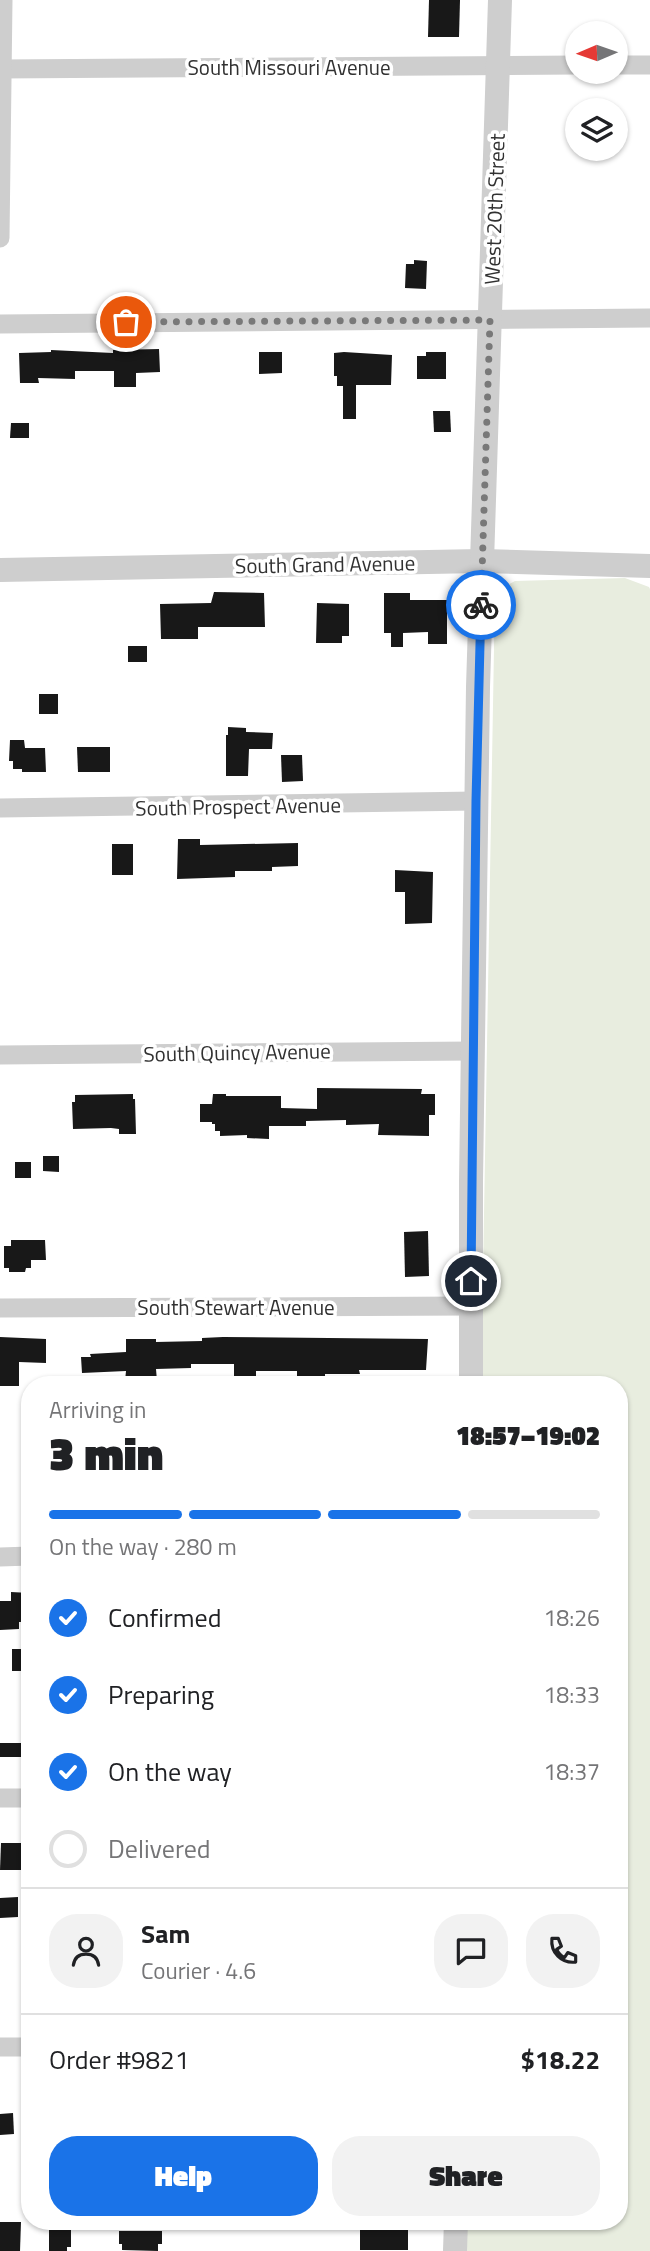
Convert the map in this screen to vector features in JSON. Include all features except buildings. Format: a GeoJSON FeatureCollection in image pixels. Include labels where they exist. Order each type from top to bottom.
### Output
{"type":"FeatureCollection","features":[{"type":"Feature","properties":{"kind":"street"},"geometry":{"type":"LineString","coordinates":[[0,238],[3,0]]}},
{"type":"Feature","properties":{"kind":"street","name":"West 20th Street"},"geometry":{"type":"LineString","coordinates":[[471,1376],[476,801],[500,0]]}},
{"type":"Feature","properties":{"kind":"street","name":"South Missouri Avenue"},"geometry":{"type":"LineString","coordinates":[[1,69],[565,65]]}},
{"type":"Feature","properties":{"kind":"street"},"geometry":{"type":"LineString","coordinates":[[628,65],[650,65]]}},
{"type":"Feature","properties":{"kind":"street"},"geometry":{"type":"LineString","coordinates":[[0,324],[650,318]]}},
{"type":"Feature","properties":{"kind":"street","name":"South Grand Avenue"},"geometry":{"type":"LineString","coordinates":[[0,570],[482,561],[650,565]]}},
{"type":"Feature","properties":{"kind":"street","name":"South Prospect Avenue"},"geometry":{"type":"LineString","coordinates":[[0,808],[476,801]]}},
{"type":"Feature","properties":{"kind":"street","name":"South Quincy Avenue"},"geometry":{"type":"LineString","coordinates":[[0,1055],[473,1051]]}},
{"type":"Feature","properties":{"kind":"street","name":"South Stewart Avenue"},"geometry":{"type":"LineString","coordinates":[[0,1308],[471,1306]]}},
{"type":"Feature","properties":{"kind":"street"},"geometry":{"type":"LineString","coordinates":[[0,1557],[21,1556]]}},
{"type":"Feature","properties":{"kind":"street"},"geometry":{"type":"LineString","coordinates":[[0,1798],[21,1798]]}},
{"type":"Feature","properties":{"kind":"street"},"geometry":{"type":"LineString","coordinates":[[0,2047],[21,2047]]}},
{"type":"Feature","properties":{"kind":"street"},"geometry":{"type":"LineString","coordinates":[[455,2251],[456,2230]]}},
{"type":"Feature","properties":{"kind":"shaded area"},"geometry":{"type":"Polygon","coordinates":[[[625,578],[650,589],[650,2251],[465,2251],[465,2230],[628,2230],[628,1376],[481,1376],[495,592],[515,581],[625,578]]]}},
{"type":"Feature","properties":{"kind":"way so far"},"geometry":{"type":"LineString","coordinates":[[126,322],[490,320],[481,605]]}},
{"type":"Feature","properties":{"kind":"route"},"geometry":{"type":"LineString","coordinates":[[471,1281],[476,801],[481,605]]}}]}
